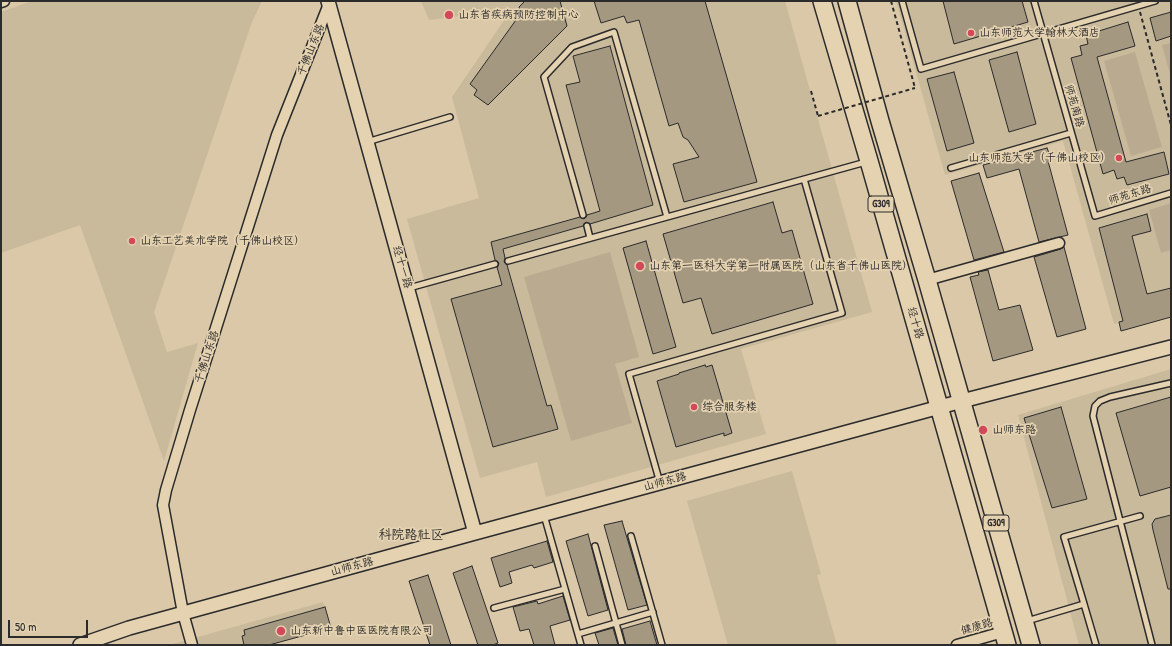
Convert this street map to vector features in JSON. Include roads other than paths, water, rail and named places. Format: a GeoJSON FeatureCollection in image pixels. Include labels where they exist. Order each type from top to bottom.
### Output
{"type":"FeatureCollection","features":[{"type":"Feature","properties":{"kind":"highway","name":"经十路"},"geometry":{"type":"LineString","coordinates":[[822,1],[1005,638]]}},
{"type":"Feature","properties":{"kind":"highway","name":"G309"},"geometry":{"type":"LineString","coordinates":[[847,1],[880,121],[962,401],[1031,645]]}},
{"type":"Feature","properties":{"kind":"main road","name":"经十一路"},"geometry":{"type":"LineString","coordinates":[[328,3],[475,533]]}},
{"type":"Feature","properties":{"kind":"main road","name":"山师东路"},"geometry":{"type":"LineString","coordinates":[[183,613],[939,407],[1171,347]]}},
{"type":"Feature","properties":{"kind":"main road"},"geometry":{"type":"LineString","coordinates":[[80,645],[129,628],[183,613]]}},
{"type":"Feature","properties":{"kind":"street","name":"千佛山东路"},"geometry":{"type":"LineString","coordinates":[[192,645],[183,613],[163,505],[166,490],[278,135],[328,3]]}},
{"type":"Feature","properties":{"kind":"street"},"geometry":{"type":"LineString","coordinates":[[927,280],[1059,243]]}},
{"type":"Feature","properties":{"kind":"street","name":"健康路"},"geometry":{"type":"LineString","coordinates":[[957,645],[1005,638]]}},
{"type":"Feature","properties":{"kind":"lane"},"geometry":{"type":"LineString","coordinates":[[902,1],[921,69],[1137,4],[1155,1]]}},
{"type":"Feature","properties":{"kind":"lane","name":"师苑南路"},"geometry":{"type":"LineString","coordinates":[[1034,1],[1095,216]]}},
{"type":"Feature","properties":{"kind":"lane"},"geometry":{"type":"LineString","coordinates":[[583,214],[544,77],[572,47],[614,32],[667,217]]}},
{"type":"Feature","properties":{"kind":"lane"},"geometry":{"type":"LineString","coordinates":[[367,142],[450,117]]}},
{"type":"Feature","properties":{"kind":"lane"},"geometry":{"type":"LineString","coordinates":[[951,168],[1071,133]]}},
{"type":"Feature","properties":{"kind":"lane"},"geometry":{"type":"LineString","coordinates":[[508,261],[869,161]]}},
{"type":"Feature","properties":{"kind":"lane"},"geometry":{"type":"LineString","coordinates":[[660,484],[629,374],[842,313],[804,179]]}},
{"type":"Feature","properties":{"kind":"lane","name":"师苑东路"},"geometry":{"type":"LineString","coordinates":[[1095,216],[1171,193]]}},
{"type":"Feature","properties":{"kind":"lane"},"geometry":{"type":"LineString","coordinates":[[587,226],[590,238]]}},
{"type":"Feature","properties":{"kind":"lane"},"geometry":{"type":"LineString","coordinates":[[408,289],[495,264]]}},
{"type":"Feature","properties":{"kind":"lane"},"geometry":{"type":"LineString","coordinates":[[1152,645],[1093,416],[1094,406],[1100,401],[1110,397],[1171,383]]}},
{"type":"Feature","properties":{"kind":"lane"},"geometry":{"type":"LineString","coordinates":[[544,515],[581,645]]}},
{"type":"Feature","properties":{"kind":"lane"},"geometry":{"type":"LineString","coordinates":[[1096,645],[1064,537],[1140,516]]}},
{"type":"Feature","properties":{"kind":"lane"},"geometry":{"type":"LineString","coordinates":[[631,536],[662,645]]}},
{"type":"Feature","properties":{"kind":"lane"},"geometry":{"type":"LineString","coordinates":[[595,546],[622,645]]}},
{"type":"Feature","properties":{"kind":"lane"},"geometry":{"type":"LineString","coordinates":[[494,608],[565,589]]}},
{"type":"Feature","properties":{"kind":"lane"},"geometry":{"type":"LineString","coordinates":[[1024,622],[1084,604]]}},
{"type":"Feature","properties":{"kind":"lane"},"geometry":{"type":"LineString","coordinates":[[578,634],[653,612]]}},
{"type":"Feature","properties":{"kind":"place","name":"山东省疾病预防控制中心"},"geometry":{"type":"Point","coordinates":[449,15]}},
{"type":"Feature","properties":{"kind":"place","name":"山东师范大学翰林大酒店"},"geometry":{"type":"Point","coordinates":[971,33]}},
{"type":"Feature","properties":{"kind":"place","name":"山东师范大学（千佛山校区）"},"geometry":{"type":"Point","coordinates":[1119,158]}},
{"type":"Feature","properties":{"kind":"place","name":"山东工艺美术学院（千佛山校区）"},"geometry":{"type":"Point","coordinates":[132,241]}},
{"type":"Feature","properties":{"kind":"place","name":"山东第一医科大学第一附属医院（山东省千佛山医院）"},"geometry":{"type":"Point","coordinates":[640,266]}},
{"type":"Feature","properties":{"kind":"place","name":"综合服务楼"},"geometry":{"type":"Point","coordinates":[694,407]}},
{"type":"Feature","properties":{"kind":"place","name":"山师东路"},"geometry":{"type":"Point","coordinates":[983,430]}},
{"type":"Feature","properties":{"kind":"place","name":"山东新中鲁中医医院有限公司"},"geometry":{"type":"Point","coordinates":[281,631]}},
{"type":"Feature","properties":{"kind":"district","name":"科院路社区"},"geometry":{"type":"Point","coordinates":[411,536]}}]}
